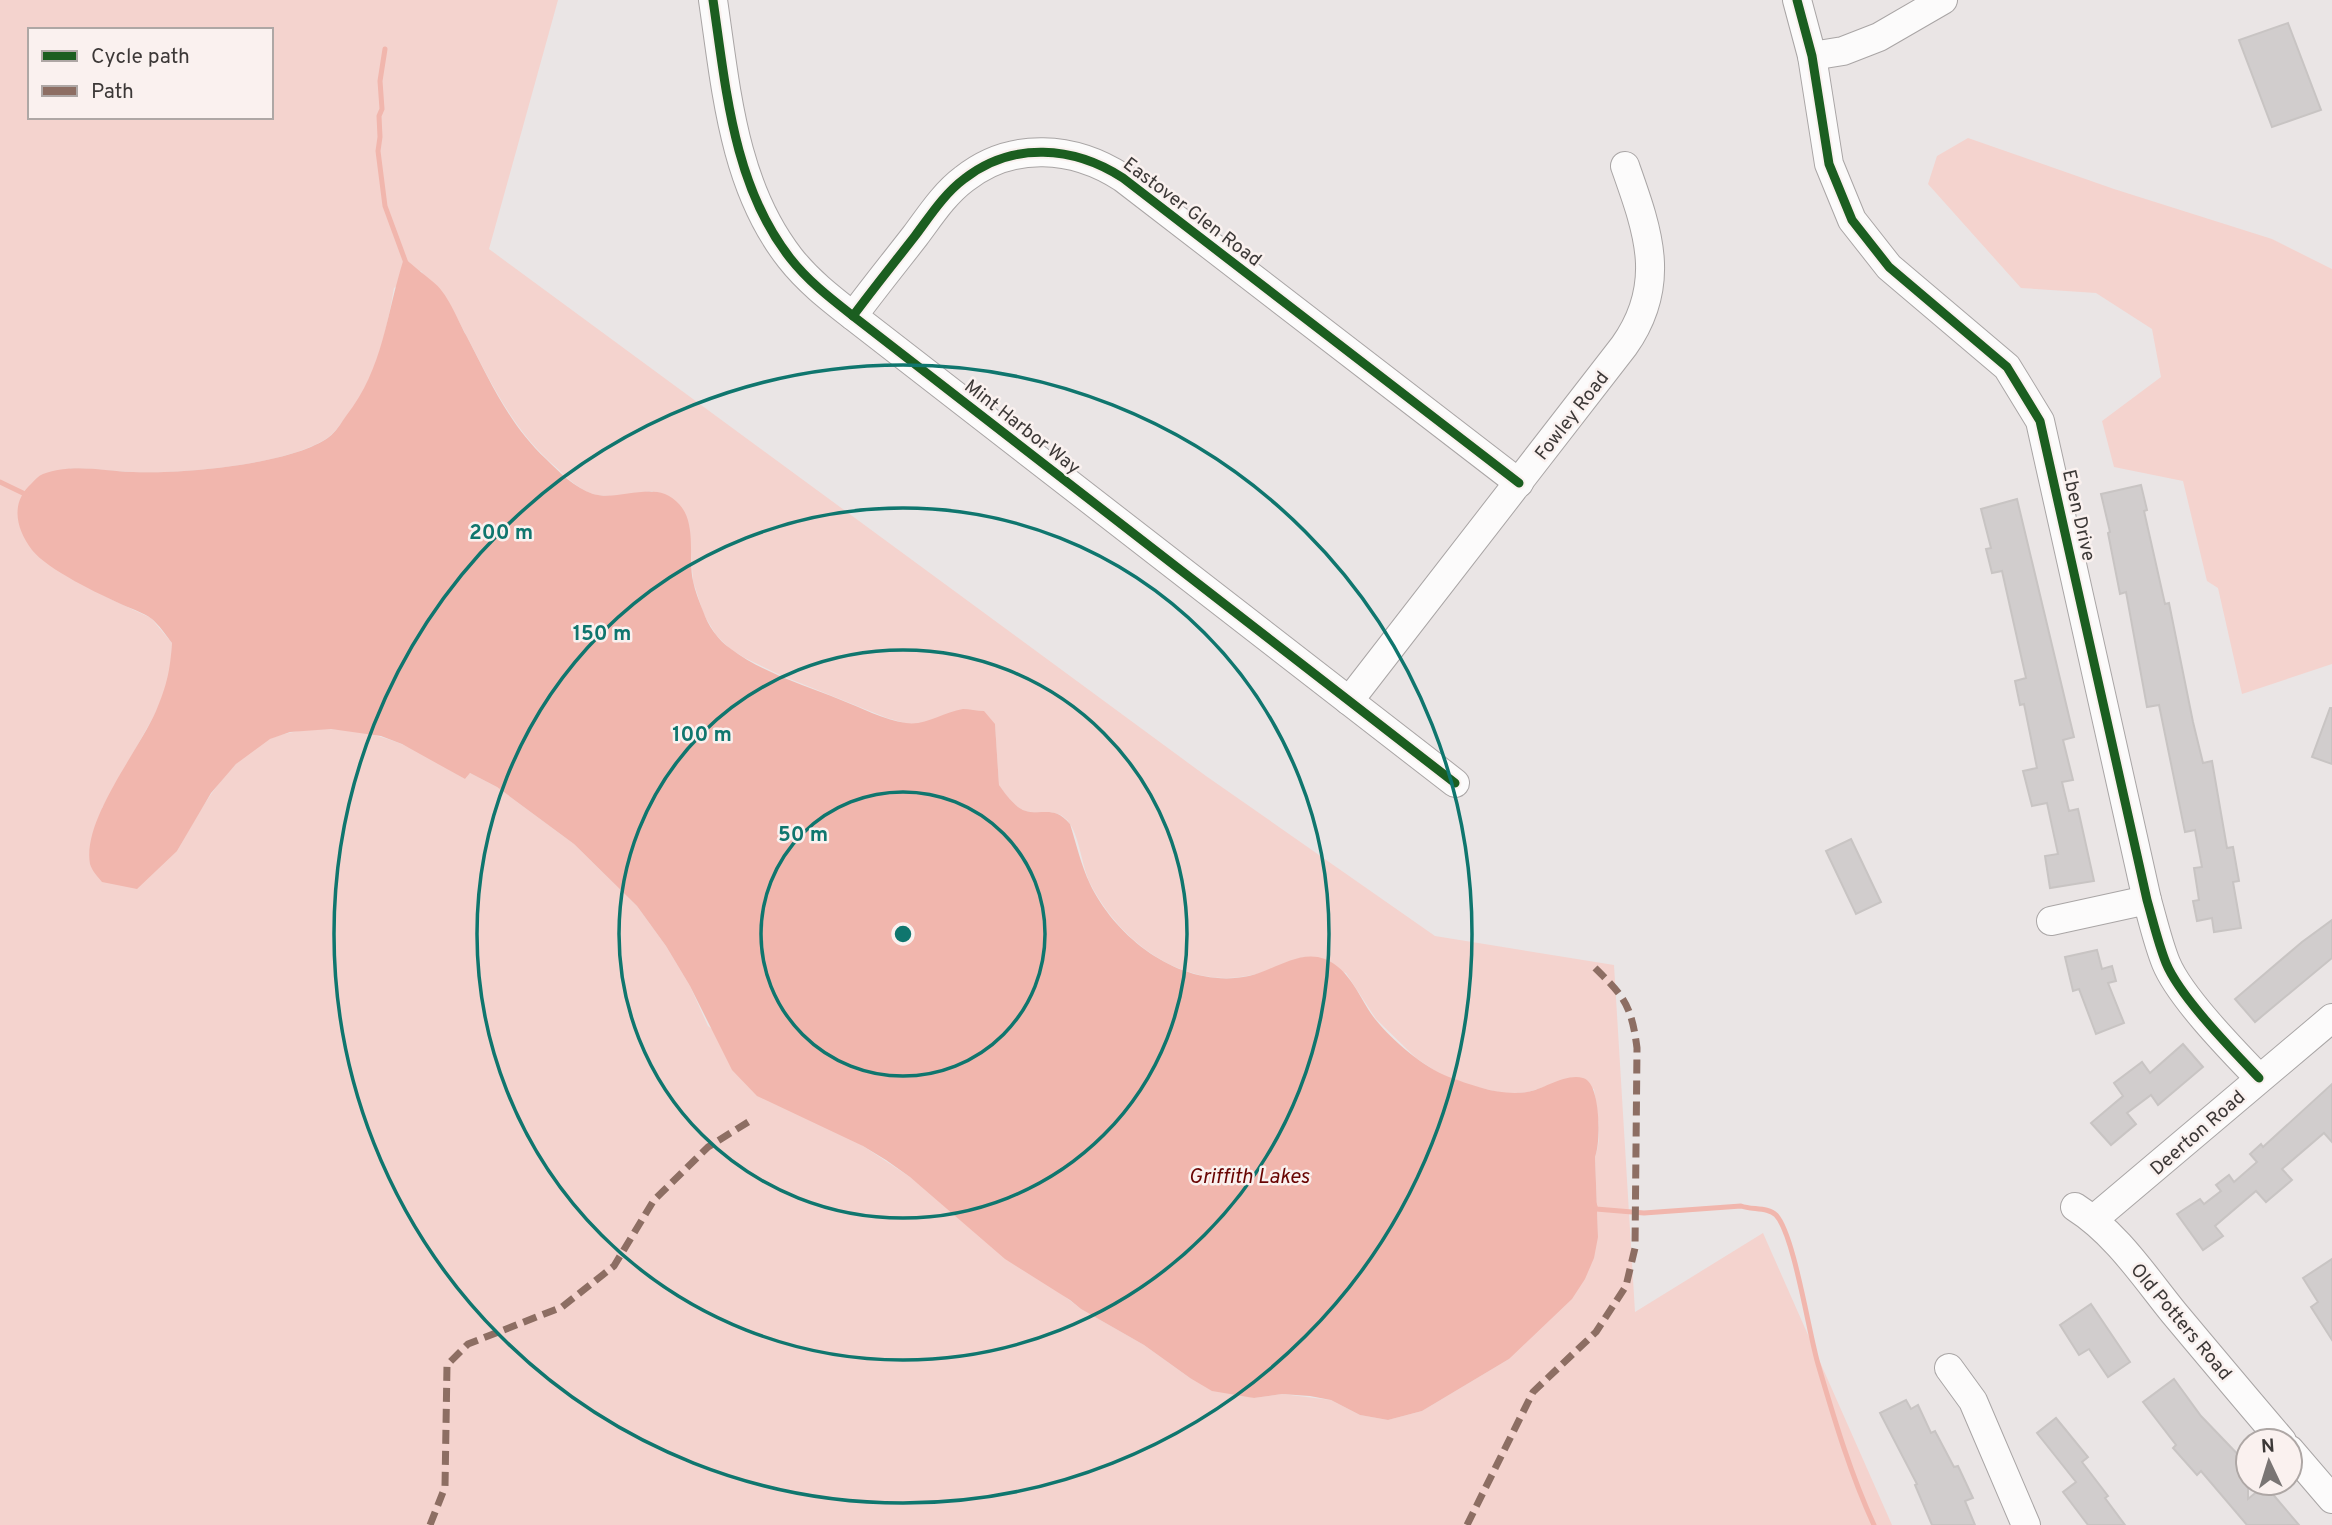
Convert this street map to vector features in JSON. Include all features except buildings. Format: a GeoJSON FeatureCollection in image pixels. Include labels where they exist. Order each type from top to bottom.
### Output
{"type":"FeatureCollection","features":[{"type":"Feature","properties":{"kind":"street","name":"Mint Harbor Way"},"geometry":{"type":"LineString","coordinates":[[713,0],[733,126],[756,200],[792,261],[820,290],[853,316],[1455,783]]}},
{"type":"Feature","properties":{"kind":"street","name":"Eben Drive"},"geometry":{"type":"LineString","coordinates":[[1797,0],[1812,57],[1829,164],[1852,220],[1889,267],[2007,367],[2040,421],[2147,900],[2167,965],[2176,981],[2259,1079]]}},
{"type":"Feature","properties":{"kind":"street"},"geometry":{"type":"LineString","coordinates":[[1812,57],[1843,51],[1879,37],[1943,0]]}},
{"type":"Feature","properties":{"kind":"street","name":"Eastover Glen Road"},"geometry":{"type":"LineString","coordinates":[[853,316],[940,202],[964,178],[1010,156],[1044,151],[1078,156],[1123,178],[1519,483]]}},
{"type":"Feature","properties":{"kind":"street","name":"Fowley Road"},"geometry":{"type":"LineString","coordinates":[[1349,701],[1629,340],[1646,305],[1651,274],[1650,243],[1626,166]]}},
{"type":"Feature","properties":{"kind":"street"},"geometry":{"type":"LineString","coordinates":[[2051,921],[2147,900]]}},
{"type":"Feature","properties":{"kind":"street","name":"Deerton Road"},"geometry":{"type":"LineString","coordinates":[[2085,1213],[2259,1079],[2332,1018]]}},
{"type":"Feature","properties":{"kind":"street","name":"Old Potters Road"},"geometry":{"type":"LineString","coordinates":[[2085,1213],[2112,1237],[2271,1427]]}},
{"type":"Feature","properties":{"kind":"street"},"geometry":{"type":"LineString","coordinates":[[1949,1368],[1973,1401],[2026,1525]]}},
{"type":"Feature","properties":{"kind":"street"},"geometry":{"type":"LineString","coordinates":[[2304,1466],[2332,1499]]}},
{"type":"Feature","properties":{"kind":"shaded area"},"geometry":{"type":"Polygon","coordinates":[[[0,0],[558,0],[489,249],[1206,776],[1435,936],[1614,965],[1635,1312],[1763,1233],[1892,1525],[0,1525],[0,0]],[[421,271],[394,288],[378,355],[365,387],[332,434],[313,446],[264,461],[206,469],[133,472],[70,468],[34,552],[52,566],[106,597],[151,618],[172,643],[170,678],[155,714],[102,808],[177,851],[219,783],[245,756],[267,740],[303,730],[336,729],[369,734],[399,743],[465,779],[470,773],[497,787],[574,844],[637,906],[690,986],[708,1026],[1081,1309],[1144,1345],[1190,1378],[1254,1398],[1282,1394],[1331,1400],[1360,1415],[1388,1420],[1422,1411],[1509,1359],[1598,1237],[1595,1157],[1599,1132],[1594,1089],[1569,1079],[1528,1092],[1507,1094],[1472,1086],[1440,1074],[1416,1058],[1376,1019],[1346,973],[1303,957],[1254,975],[1223,978],[1199,975],[1155,956],[1118,925],[1103,905],[1091,885],[1076,837],[1065,818],[1059,814],[1021,809],[1001,788],[995,725],[908,724],[887,718],[780,675],[729,648],[716,635],[704,615],[693,581],[689,525],[652,491],[615,496],[593,494],[578,487],[562,473],[522,432],[508,412],[446,299],[421,271]]]}},
{"type":"Feature","properties":{"kind":"shaded area"},"geometry":{"type":"Polygon","coordinates":[[[1968,138],[2114,189],[2272,239],[2332,269],[2332,664],[2242,694],[2218,588],[2207,581],[2183,481],[2114,467],[2102,421],[2161,377],[2152,329],[2096,293],[2021,288],[1928,184],[1937,156],[1968,138]]]}},
{"type":"Feature","properties":{"kind":"water","name":"Griffith Lakes"},"geometry":{"type":"Polygon","coordinates":[[[404,258],[443,292],[510,416],[533,446],[562,474],[593,494],[604,496],[660,493],[670,496],[679,504],[685,512],[690,530],[696,592],[708,622],[722,641],[770,672],[898,721],[928,721],[963,709],[984,711],[995,724],[999,785],[1023,810],[1058,814],[1070,824],[1081,862],[1102,905],[1117,924],[1155,956],[1177,968],[1224,978],[1249,976],[1306,957],[1325,959],[1348,977],[1375,1019],[1390,1036],[1439,1073],[1478,1087],[1507,1093],[1533,1091],[1576,1077],[1589,1082],[1598,1114],[1595,1157],[1598,1237],[1594,1258],[1572,1299],[1509,1359],[1422,1411],[1388,1420],[1360,1415],[1331,1400],[1310,1396],[1282,1394],[1254,1398],[1212,1391],[1144,1345],[1081,1309],[1005,1259],[910,1177],[886,1160],[863,1146],[757,1096],[732,1070],[690,986],[637,906],[574,844],[497,787],[470,773],[465,779],[402,744],[381,736],[331,729],[290,732],[270,739],[236,764],[211,793],[177,851],[137,889],[102,882],[90,864],[94,827],[113,786],[156,711],[167,678],[172,643],[149,617],[74,581],[40,558],[22,534],[18,516],[20,499],[38,477],[54,471],[76,468],[153,472],[234,466],[289,455],[312,447],[329,437],[359,398],[369,379],[404,258]]]}},
{"type":"Feature","properties":{"kind":"waterway"},"geometry":{"type":"LineString","coordinates":[[385,49],[380,81],[382,109],[379,116],[378,151],[385,206],[406,263]]}},
{"type":"Feature","properties":{"kind":"waterway"},"geometry":{"type":"LineString","coordinates":[[0,482],[27,495]]}},
{"type":"Feature","properties":{"kind":"waterway"},"geometry":{"type":"LineString","coordinates":[[1594,1204],[1596,1209],[1644,1213],[1741,1206],[1769,1211],[1776,1215],[1789,1242],[1814,1350],[1836,1425],[1874,1525]]}},
{"type":"Feature","properties":{"kind":"marked path"},"geometry":{"type":"LineString","coordinates":[[1467,1525],[1533,1392],[1596,1332],[1626,1286],[1635,1248],[1635,1032],[1623,1000],[1590,963]]}},
{"type":"Feature","properties":{"kind":"marked path"},"geometry":{"type":"LineString","coordinates":[[430,1525],[445,1487],[447,1365],[468,1344],[562,1307],[614,1266],[654,1200],[708,1147],[753,1119]]}},
{"type":"Feature","properties":{"kind":"cycle path"},"geometry":{"type":"LineString","coordinates":[[713,0],[728,101],[744,167],[771,230],[804,274],[853,316],[1455,783]]}},
{"type":"Feature","properties":{"kind":"cycle path"},"geometry":{"type":"LineString","coordinates":[[1797,0],[1812,56],[1829,164],[1852,220],[1889,267],[2007,367],[2040,421],[2160,948],[2183,992],[2259,1078]]}},
{"type":"Feature","properties":{"kind":"cycle path"},"geometry":{"type":"LineString","coordinates":[[853,316],[950,191],[964,179],[1002,158],[1022,154],[1043,152],[1084,159],[1123,178],[1519,483]]}}]}
